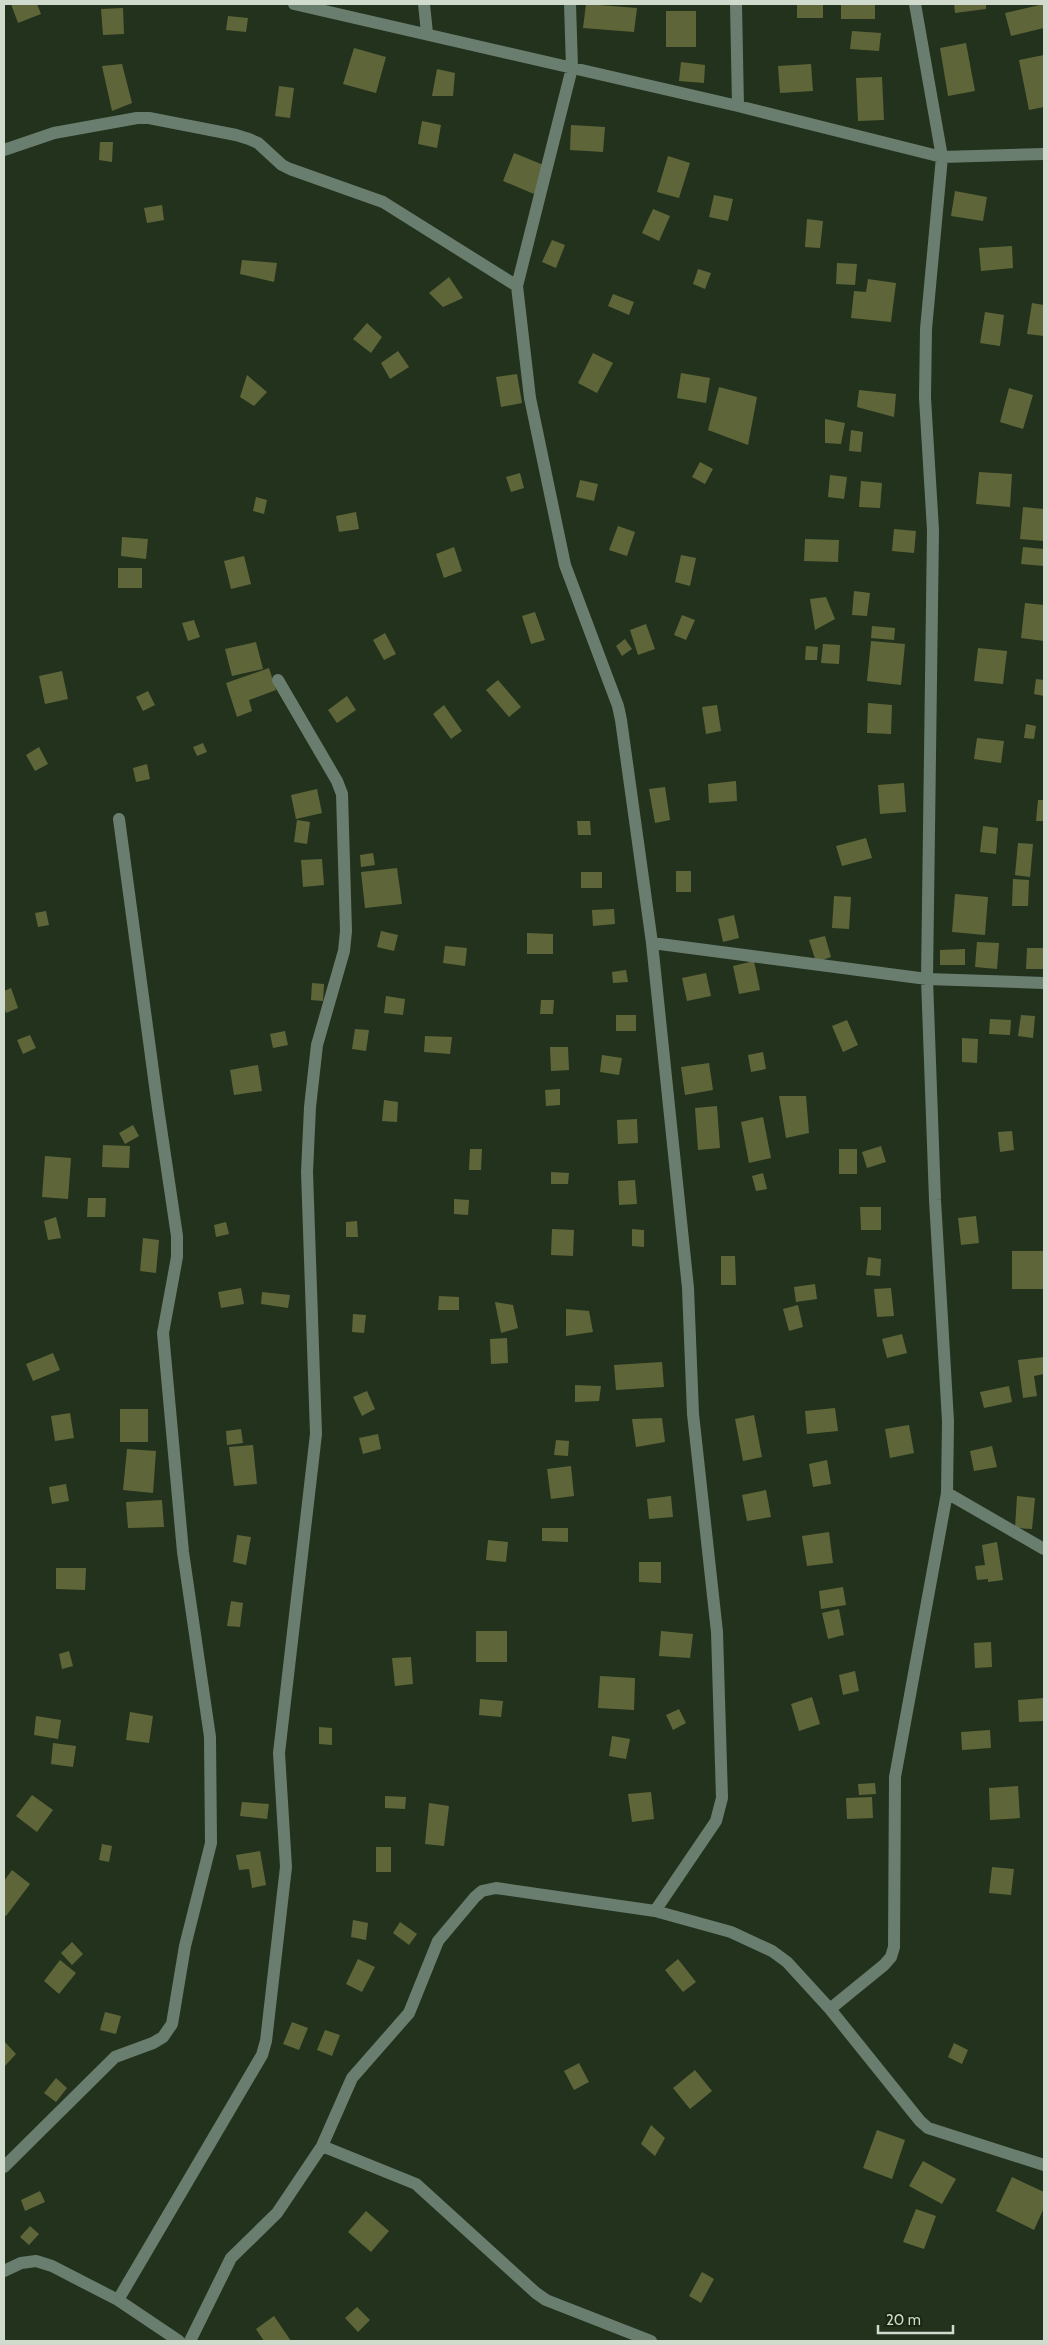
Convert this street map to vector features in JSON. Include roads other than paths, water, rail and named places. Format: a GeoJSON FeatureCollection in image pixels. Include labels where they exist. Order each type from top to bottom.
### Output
{"type":"FeatureCollection","features":[{"type":"Feature","properties":{"kind":"street"},"geometry":{"type":"LineString","coordinates":[[294,4],[427,33],[738,106],[942,157],[1044,154]]}},
{"type":"Feature","properties":{"kind":"street"},"geometry":{"type":"LineString","coordinates":[[424,4],[427,33]]}},
{"type":"Feature","properties":{"kind":"street"},"geometry":{"type":"LineString","coordinates":[[570,4],[572,68],[516,286],[530,398],[565,565],[620,713],[652,943],[688,1288],[693,1414],[717,1632],[722,1798],[716,1821],[656,1911]]}},
{"type":"Feature","properties":{"kind":"street"},"geometry":{"type":"LineString","coordinates":[[736,4],[738,106]]}},
{"type":"Feature","properties":{"kind":"street"},"geometry":{"type":"LineString","coordinates":[[830,2009],[884,1965],[891,1957],[894,1947],[895,1776],[947,1493],[948,1421],[935,1200],[927,979],[933,530],[925,398],[926,329],[942,157],[915,4]]}},
{"type":"Feature","properties":{"kind":"street"},"geometry":{"type":"LineString","coordinates":[[4,150],[54,133],[137,118],[161,120],[236,135],[258,143],[282,165],[290,169],[383,202],[516,286]]}},
{"type":"Feature","properties":{"kind":"street"},"geometry":{"type":"LineString","coordinates":[[118,2300],[262,2055],[266,2041],[286,1867],[279,1753],[316,1420],[309,1271],[307,1172],[310,1106],[317,1045],[344,951],[346,931],[342,794],[337,782],[278,680]]}},
{"type":"Feature","properties":{"kind":"street"},"geometry":{"type":"LineString","coordinates":[[4,2167],[115,2057],[153,2043],[163,2037],[172,2024],[185,1946],[211,1843],[210,1737],[183,1552],[163,1334],[177,1257],[178,1236],[158,1108],[119,818]]}},
{"type":"Feature","properties":{"kind":"street"},"geometry":{"type":"LineString","coordinates":[[652,943],[927,979],[1044,983]]}},
{"type":"Feature","properties":{"kind":"street"},"geometry":{"type":"LineString","coordinates":[[947,1493],[1044,1549]]}},
{"type":"Feature","properties":{"kind":"street"},"geometry":{"type":"LineString","coordinates":[[190,2341],[231,2258],[272,2220],[322,2146],[352,2078],[409,2013],[438,1941],[482,1891],[496,1888],[656,1911],[723,1930],[772,1952],[787,1962],[830,2009],[920,2122],[928,2128],[1044,2165]]}},
{"type":"Feature","properties":{"kind":"street"},"geometry":{"type":"LineString","coordinates":[[322,2146],[416,2184],[546,2300],[651,2341]]}},
{"type":"Feature","properties":{"kind":"street"},"geometry":{"type":"LineString","coordinates":[[4,2270],[21,2263],[36,2261],[52,2266],[118,2300],[180,2341]]}}]}
